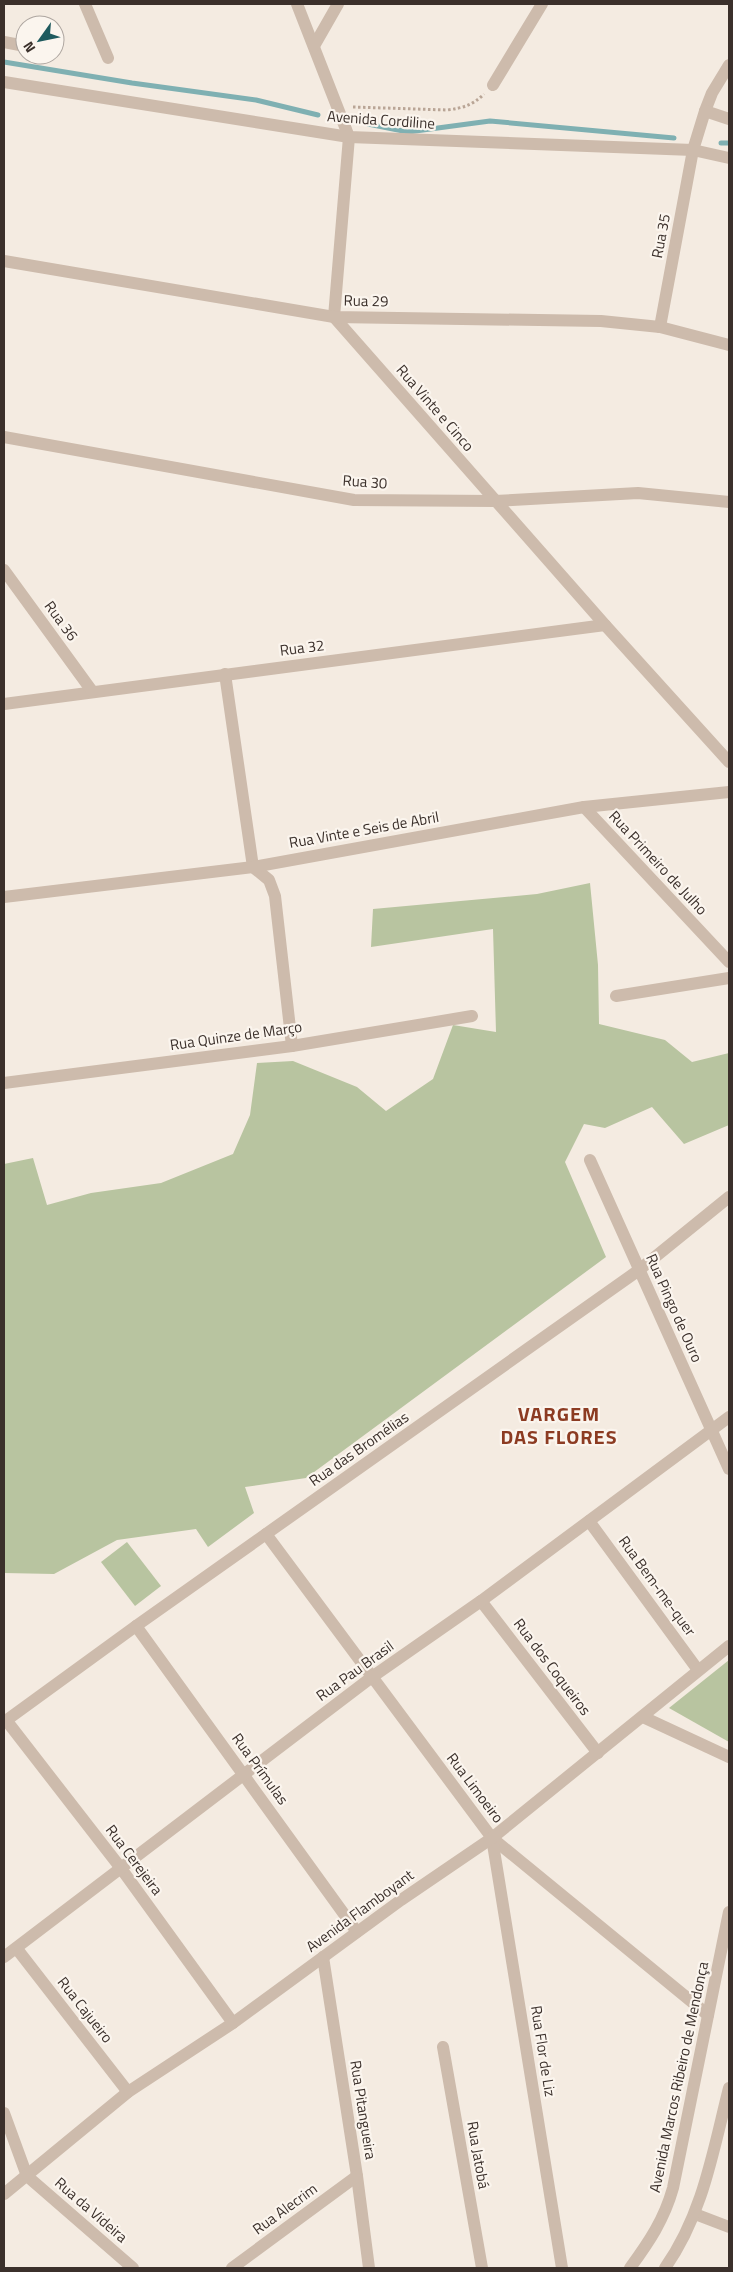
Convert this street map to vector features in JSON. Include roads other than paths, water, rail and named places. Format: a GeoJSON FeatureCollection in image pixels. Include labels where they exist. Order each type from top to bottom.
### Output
{"type":"FeatureCollection","features":[{"type":"Feature","properties":{"kind":"street"},"geometry":{"type":"LineString","coordinates":[[86,4],[108,58]]}},
{"type":"Feature","properties":{"kind":"street"},"geometry":{"type":"LineString","coordinates":[[296,4],[349,137],[334,317]]}},
{"type":"Feature","properties":{"kind":"street"},"geometry":{"type":"LineString","coordinates":[[314,46],[338,4]]}},
{"type":"Feature","properties":{"kind":"street"},"geometry":{"type":"LineString","coordinates":[[493,85],[542,4]]}},
{"type":"Feature","properties":{"kind":"street","name":"Rua 35"},"geometry":{"type":"LineString","coordinates":[[660,327],[693,150],[712,93],[729,65]]}},
{"type":"Feature","properties":{"kind":"street","name":"Avenida Cordiline"},"geometry":{"type":"LineString","coordinates":[[4,82],[349,137],[693,150],[729,158]]}},
{"type":"Feature","properties":{"kind":"street"},"geometry":{"type":"LineString","coordinates":[[705,111],[729,119]]}},
{"type":"Feature","properties":{"kind":"street","name":"Rua 29"},"geometry":{"type":"LineString","coordinates":[[4,261],[334,317],[601,321],[660,327],[729,345]]}},
{"type":"Feature","properties":{"kind":"street","name":"Rua Vinte e Cinco"},"geometry":{"type":"LineString","coordinates":[[334,317],[605,625],[729,762]]}},
{"type":"Feature","properties":{"kind":"street","name":"Rua 30"},"geometry":{"type":"LineString","coordinates":[[4,437],[354,500],[495,501],[638,492],[729,502]]}},
{"type":"Feature","properties":{"kind":"street","name":"Rua 36"},"geometry":{"type":"LineString","coordinates":[[4,572],[92,691]]}},
{"type":"Feature","properties":{"kind":"street","name":"Rua 32"},"geometry":{"type":"LineString","coordinates":[[4,704],[605,625]]}},
{"type":"Feature","properties":{"kind":"street"},"geometry":{"type":"LineString","coordinates":[[224,674],[253,867],[269,880],[275,896],[292,1046]]}},
{"type":"Feature","properties":{"kind":"street","name":"Rua Vinte e Seis de Abril"},"geometry":{"type":"LineString","coordinates":[[4,897],[253,867],[584,807],[729,792]]}},
{"type":"Feature","properties":{"kind":"street","name":"Rua Primeiro de Julho"},"geometry":{"type":"LineString","coordinates":[[584,807],[729,962]]}},
{"type":"Feature","properties":{"kind":"street"},"geometry":{"type":"LineString","coordinates":[[616,996],[729,978]]}},
{"type":"Feature","properties":{"kind":"street","name":"Rua Quinze de Março"},"geometry":{"type":"LineString","coordinates":[[4,1083],[292,1046],[472,1016]]}},
{"type":"Feature","properties":{"kind":"street","name":"Rua Pingo de Ouro"},"geometry":{"type":"LineString","coordinates":[[590,1160],[729,1469]]}},
{"type":"Feature","properties":{"kind":"street","name":"Rua das Bromélias"},"geometry":{"type":"LineString","coordinates":[[5,1721],[639,1270],[729,1197]]}},
{"type":"Feature","properties":{"kind":"street","name":"Rua Pau Brasil"},"geometry":{"type":"LineString","coordinates":[[4,1957],[372,1677],[481,1601],[729,1417]]}},
{"type":"Feature","properties":{"kind":"street","name":"Rua Bem-me-quer"},"geometry":{"type":"LineString","coordinates":[[589,1521],[698,1670]]}},
{"type":"Feature","properties":{"kind":"street","name":"Rua Limoeiro"},"geometry":{"type":"LineString","coordinates":[[266,1534],[492,1838],[708,2015]]}},
{"type":"Feature","properties":{"kind":"street","name":"Rua dos Coqueiros"},"geometry":{"type":"LineString","coordinates":[[481,1601],[598,1753]]}},
{"type":"Feature","properties":{"kind":"street","name":"Rua Prímulas"},"geometry":{"type":"LineString","coordinates":[[136,1626],[358,1932]]}},
{"type":"Feature","properties":{"kind":"street","name":"Avenida Flamboyant"},"geometry":{"type":"LineString","coordinates":[[4,2194],[128,2092],[233,2023],[492,1838],[729,1646]]}},
{"type":"Feature","properties":{"kind":"street"},"geometry":{"type":"LineString","coordinates":[[643,1717],[729,1757]]}},
{"type":"Feature","properties":{"kind":"street","name":"Rua Cerejeira"},"geometry":{"type":"LineString","coordinates":[[5,1721],[120,1867],[233,2023]]}},
{"type":"Feature","properties":{"kind":"street","name":"Rua Flor de Liz"},"geometry":{"type":"LineString","coordinates":[[492,1838],[562,2268]]}},
{"type":"Feature","properties":{"kind":"street","name":"Avenida Marcos Ribeiro de Mendonça"},"geometry":{"type":"LineString","coordinates":[[630,2268],[667,2211],[729,1912]]}},
{"type":"Feature","properties":{"kind":"street","name":"Rua Cajueiro"},"geometry":{"type":"LineString","coordinates":[[16,1948],[128,2092]]}},
{"type":"Feature","properties":{"kind":"street","name":"Rua Pitangueira"},"geometry":{"type":"LineString","coordinates":[[323,1957],[357,2176],[369,2268]]}},
{"type":"Feature","properties":{"kind":"street","name":"Rua Jatobá"},"geometry":{"type":"LineString","coordinates":[[443,2046],[482,2268]]}},
{"type":"Feature","properties":{"kind":"street"},"geometry":{"type":"LineString","coordinates":[[666,2268],[678,2250],[696,2214],[729,2088]]}},
{"type":"Feature","properties":{"kind":"street"},"geometry":{"type":"LineString","coordinates":[[4,2113],[27,2176]]}},
{"type":"Feature","properties":{"kind":"street","name":"Rua da Videira"},"geometry":{"type":"LineString","coordinates":[[27,2176],[133,2268]]}},
{"type":"Feature","properties":{"kind":"street","name":"Rua Alecrim"},"geometry":{"type":"LineString","coordinates":[[232,2268],[357,2176]]}},
{"type":"Feature","properties":{"kind":"street"},"geometry":{"type":"LineString","coordinates":[[696,2214],[729,2227]]}},
{"type":"Feature","properties":{"kind":"waterway"},"geometry":{"type":"LineString","coordinates":[[4,62],[132,83],[256,100],[318,115]]}},
{"type":"Feature","properties":{"kind":"waterway"},"geometry":{"type":"LineString","coordinates":[[368,124],[408,132],[490,121],[674,138]]}},
{"type":"Feature","properties":{"kind":"waterway"},"geometry":{"type":"LineString","coordinates":[[721,143],[729,143]]}},
{"type":"Feature","properties":{"kind":"district","name":"VARGEM DAS FLORES"},"geometry":{"type":"Point","coordinates":[559,1426]}}]}
